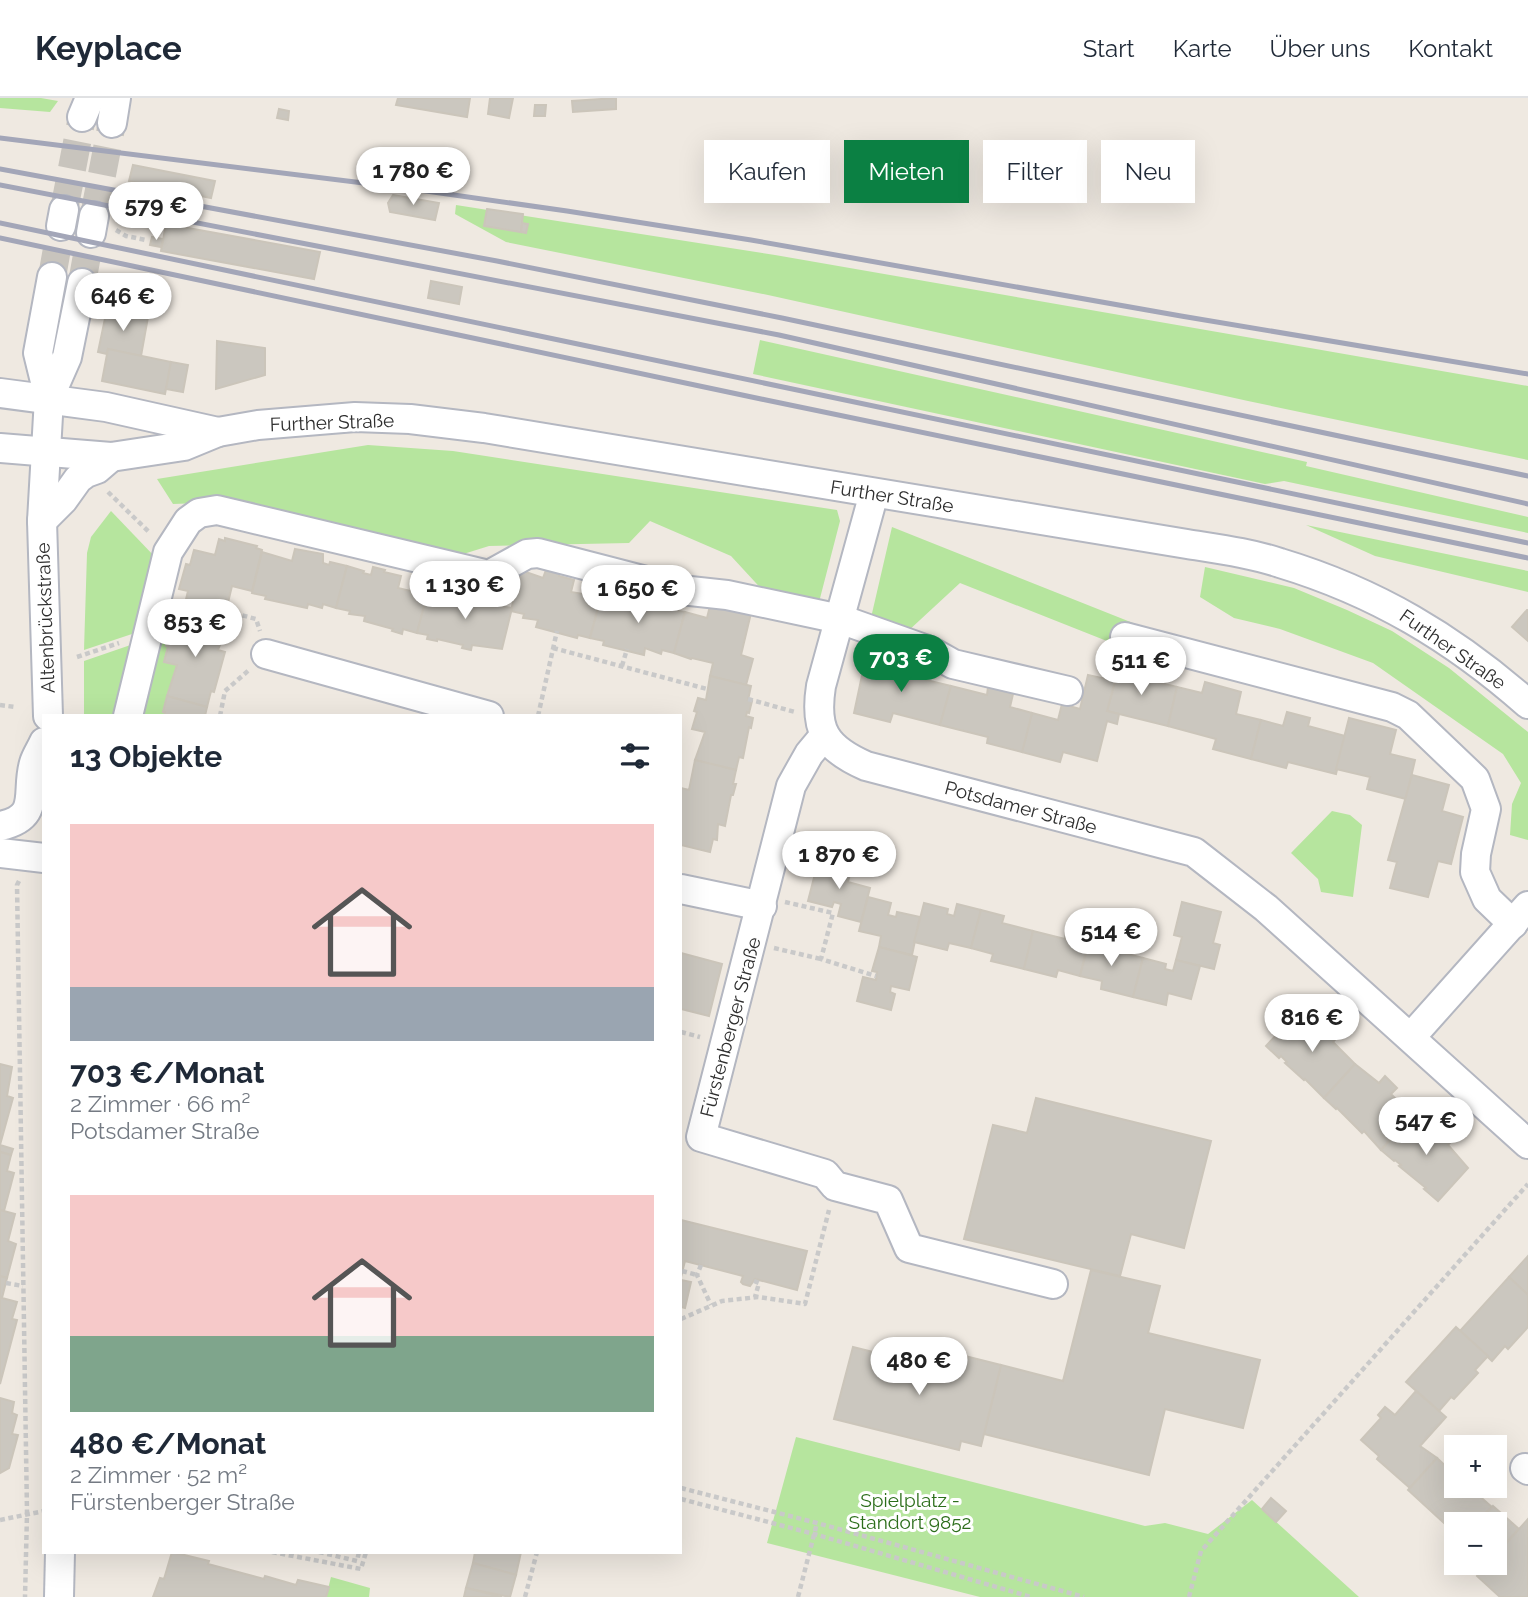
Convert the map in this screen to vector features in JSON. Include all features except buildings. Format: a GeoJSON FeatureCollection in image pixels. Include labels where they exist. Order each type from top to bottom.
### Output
{"type":"FeatureCollection","features":[{"type":"Feature","properties":{"kind":"street"},"geometry":{"type":"LineString","coordinates":[[49,398],[38,353],[52,277]]}},
{"type":"Feature","properties":{"kind":"street"},"geometry":{"type":"LineString","coordinates":[[49,398],[67,357],[82,283]]}},
{"type":"Feature","properties":{"kind":"street","name":"Further Straße"},"geometry":{"type":"LineString","coordinates":[[0,393],[106,407],[218,432]]}},
{"type":"Feature","properties":{"kind":"street","name":"Altenbrückstraße"},"geometry":{"type":"LineString","coordinates":[[48,714],[41,521],[49,398]]}},
{"type":"Feature","properties":{"kind":"street","name":"Further Straße"},"geometry":{"type":"LineString","coordinates":[[0,448],[111,457],[184,446],[218,432],[282,423],[355,417],[410,419],[484,428],[1186,544],[1279,562],[1385,603],[1422,623],[1472,658],[1528,704]]}},
{"type":"Feature","properties":{"kind":"street","name":"Altenbrückstraße"},"geometry":{"type":"LineString","coordinates":[[41,521],[63,500],[78,479],[97,469],[111,457]]}},
{"type":"Feature","properties":{"kind":"street"},"geometry":{"type":"LineString","coordinates":[[821,727],[821,686],[874,493]]}},
{"type":"Feature","properties":{"kind":"street"},"geometry":{"type":"LineString","coordinates":[[128,714],[168,552],[188,521],[199,513],[217,510],[489,575],[527,554],[538,553],[681,590],[727,595],[840,619],[930,651],[953,663],[1068,691]]}},
{"type":"Feature","properties":{"kind":"street"},"geometry":{"type":"LineString","coordinates":[[1125,637],[1392,707],[1408,715],[1475,779],[1486,809],[1476,854],[1475,872],[1487,899],[1520,915],[1411,1037]]}},
{"type":"Feature","properties":{"kind":"street"},"geometry":{"type":"LineString","coordinates":[[266,654],[412,706],[473,714]]}},
{"type":"Feature","properties":{"kind":"street","name":"Fürstenberger Straße"},"geometry":{"type":"LineString","coordinates":[[821,727],[791,786],[753,943],[701,1137],[825,1174],[835,1186],[888,1200],[909,1248],[1053,1284]]}},
{"type":"Feature","properties":{"kind":"street","name":"Potsdamer Straße"},"geometry":{"type":"LineString","coordinates":[[821,727],[836,750],[866,766],[1194,852],[1266,908],[1528,1144]]}},
{"type":"Feature","properties":{"kind":"street"},"geometry":{"type":"LineString","coordinates":[[0,826],[14,823],[23,817],[29,806],[33,764],[42,746]]}},
{"type":"Feature","properties":{"kind":"street"},"geometry":{"type":"LineString","coordinates":[[0,853],[42,858]]}},
{"type":"Feature","properties":{"kind":"street"},"geometry":{"type":"LineString","coordinates":[[682,889],[763,902]]}},
{"type":"Feature","properties":{"kind":"street"},"geometry":{"type":"LineString","coordinates":[[59,1597],[60,1554]]}},
{"type":"Feature","properties":{"kind":"path"},"geometry":{"type":"LineString","coordinates":[[121,231],[126,236],[146,240]]}},
{"type":"Feature","properties":{"kind":"path"},"geometry":{"type":"LineString","coordinates":[[108,492],[151,534]]}},
{"type":"Feature","properties":{"kind":"path"},"geometry":{"type":"LineString","coordinates":[[220,714],[225,691],[266,654],[256,619],[226,611]]}},
{"type":"Feature","properties":{"kind":"path"},"geometry":{"type":"LineString","coordinates":[[538,714],[557,631]]}},
{"type":"Feature","properties":{"kind":"path"},"geometry":{"type":"LineString","coordinates":[[76,657],[149,632]]}},
{"type":"Feature","properties":{"kind":"path"},"geometry":{"type":"LineString","coordinates":[[553,648],[706,689]]}},
{"type":"Feature","properties":{"kind":"path"},"geometry":{"type":"LineString","coordinates":[[622,666],[627,649]]}},
{"type":"Feature","properties":{"kind":"path"},"geometry":{"type":"LineString","coordinates":[[748,699],[821,727]]}},
{"type":"Feature","properties":{"kind":"path"},"geometry":{"type":"LineString","coordinates":[[0,705],[15,707]]}},
{"type":"Feature","properties":{"kind":"path"},"geometry":{"type":"LineString","coordinates":[[17,885],[27,1513],[25,1597]]}},
{"type":"Feature","properties":{"kind":"path"},"geometry":{"type":"LineString","coordinates":[[763,902],[833,913],[821,959]]}},
{"type":"Feature","properties":{"kind":"path"},"geometry":{"type":"LineString","coordinates":[[753,943],[821,959],[876,976]]}},
{"type":"Feature","properties":{"kind":"path"},"geometry":{"type":"LineString","coordinates":[[1189,1597],[1201,1551],[1528,1184]]}},
{"type":"Feature","properties":{"kind":"path"},"geometry":{"type":"LineString","coordinates":[[682,1319],[722,1301],[755,1297],[805,1304],[835,1186]]}},
{"type":"Feature","properties":{"kind":"path"},"geometry":{"type":"LineString","coordinates":[[701,1265],[697,1275],[711,1306]]}},
{"type":"Feature","properties":{"kind":"path"},"geometry":{"type":"LineString","coordinates":[[682,1271],[697,1275]]}},
{"type":"Feature","properties":{"kind":"path"},"geometry":{"type":"LineString","coordinates":[[754,1281],[759,1283],[755,1297]]}},
{"type":"Feature","properties":{"kind":"path"},"geometry":{"type":"LineString","coordinates":[[6,1283],[23,1286]]}},
{"type":"Feature","properties":{"kind":"path"},"geometry":{"type":"LineString","coordinates":[[682,1488],[1084,1597]]}},
{"type":"Feature","properties":{"kind":"path"},"geometry":{"type":"LineString","coordinates":[[682,1499],[814,1534],[1031,1597]]}},
{"type":"Feature","properties":{"kind":"path"},"geometry":{"type":"LineString","coordinates":[[0,1520],[42,1511]]}},
{"type":"Feature","properties":{"kind":"path"},"geometry":{"type":"LineString","coordinates":[[798,1597],[817,1523]]}},
{"type":"Feature","properties":{"kind":"path"},"geometry":{"type":"LineString","coordinates":[[282,1554],[361,1569],[365,1554]]}},
{"type":"Feature","properties":{"kind":"path"},"geometry":{"type":"LineString","coordinates":[[327,1554],[357,1561],[359,1554]]}},
{"type":"Feature","properties":{"kind":"path"},"geometry":{"type":"LineString","coordinates":[[525,1597],[536,1554]]}},
{"type":"Feature","properties":{"kind":"green space"},"geometry":{"type":"Polygon","coordinates":[[[0,98],[41,98],[58,101],[50,112],[0,108],[0,98]]]}},
{"type":"Feature","properties":{"kind":"green space"},"geometry":{"type":"Polygon","coordinates":[[[456,205],[775,255],[1528,386],[1528,460],[768,295],[506,242],[455,214],[456,205]]]}},
{"type":"Feature","properties":{"kind":"green space"},"geometry":{"type":"Polygon","coordinates":[[[760,340],[1307,462],[1306,466],[1528,517],[1528,533],[1284,481],[1265,484],[753,374],[760,340]]]}},
{"type":"Feature","properties":{"kind":"green space"},"geometry":{"type":"Polygon","coordinates":[[[368,445],[453,451],[837,510],[840,521],[818,606],[767,595],[731,556],[650,521],[629,543],[489,546],[457,556],[201,503],[173,504],[157,479],[368,445]]]}},
{"type":"Feature","properties":{"kind":"green space"},"geometry":{"type":"Polygon","coordinates":[[[111,511],[156,558],[138,632],[84,650],[87,553],[91,537],[111,511]]]}},
{"type":"Feature","properties":{"kind":"green space"},"geometry":{"type":"Polygon","coordinates":[[[1306,525],[1528,571],[1528,592],[1375,556],[1306,525]]]}},
{"type":"Feature","properties":{"kind":"green space"},"geometry":{"type":"Polygon","coordinates":[[[892,527],[1133,623],[1122,647],[960,583],[907,632],[870,622],[892,527]]]}},
{"type":"Feature","properties":{"kind":"green space"},"geometry":{"type":"Polygon","coordinates":[[[1205,567],[1294,588],[1392,631],[1449,668],[1528,732],[1528,840],[1510,835],[1512,804],[1521,783],[1503,754],[1373,663],[1280,629],[1234,618],[1200,597],[1205,567]]]}},
{"type":"Feature","properties":{"kind":"green space"},"geometry":{"type":"Polygon","coordinates":[[[156,605],[183,612],[178,627],[181,628],[179,635],[169,634],[166,645],[168,646],[164,662],[177,665],[163,711],[164,714],[84,714],[84,661],[148,639],[156,605]]]}},
{"type":"Feature","properties":{"kind":"green space"},"geometry":{"type":"Polygon","coordinates":[[[1332,811],[1350,815],[1362,825],[1353,897],[1321,892],[1318,879],[1291,853],[1332,811]]]}},
{"type":"Feature","properties":{"kind":"green space","name":"Spielplatz - Standort 9852"},"geometry":{"type":"Polygon","coordinates":[[[796,1437],[1145,1526],[1165,1523],[1208,1534],[1252,1500],[1359,1597],[980,1597],[767,1543],[796,1437]]]}},
{"type":"Feature","properties":{"kind":"green space"},"geometry":{"type":"Polygon","coordinates":[[[331,1577],[370,1588],[369,1597],[326,1597],[331,1577]]]}},
{"type":"Feature","properties":{"kind":"tunnel"},"geometry":{"type":"LineString","coordinates":[[64,210],[82,117]]}},
{"type":"Feature","properties":{"kind":"tunnel"},"geometry":{"type":"LineString","coordinates":[[94,216],[112,123]]}},
{"type":"Feature","properties":{"kind":"tunnel"},"geometry":{"type":"LineString","coordinates":[[52,277],[61,226]]}},
{"type":"Feature","properties":{"kind":"tunnel"},"geometry":{"type":"LineString","coordinates":[[82,283],[91,233]]}},
{"type":"Feature","properties":{"kind":"railway"},"geometry":{"type":"LineString","coordinates":[[0,138],[567,211],[751,240],[1528,374]]}},
{"type":"Feature","properties":{"kind":"railway"},"geometry":{"type":"LineString","coordinates":[[0,169],[497,261],[782,318],[1528,476]]}},
{"type":"Feature","properties":{"kind":"railway"},"geometry":{"type":"LineString","coordinates":[[0,185],[779,335],[1528,504]]}},
{"type":"Feature","properties":{"kind":"railway"},"geometry":{"type":"LineString","coordinates":[[0,223],[1528,543]]}},
{"type":"Feature","properties":{"kind":"railway"},"geometry":{"type":"LineString","coordinates":[[0,238],[1528,558]]}}]}
